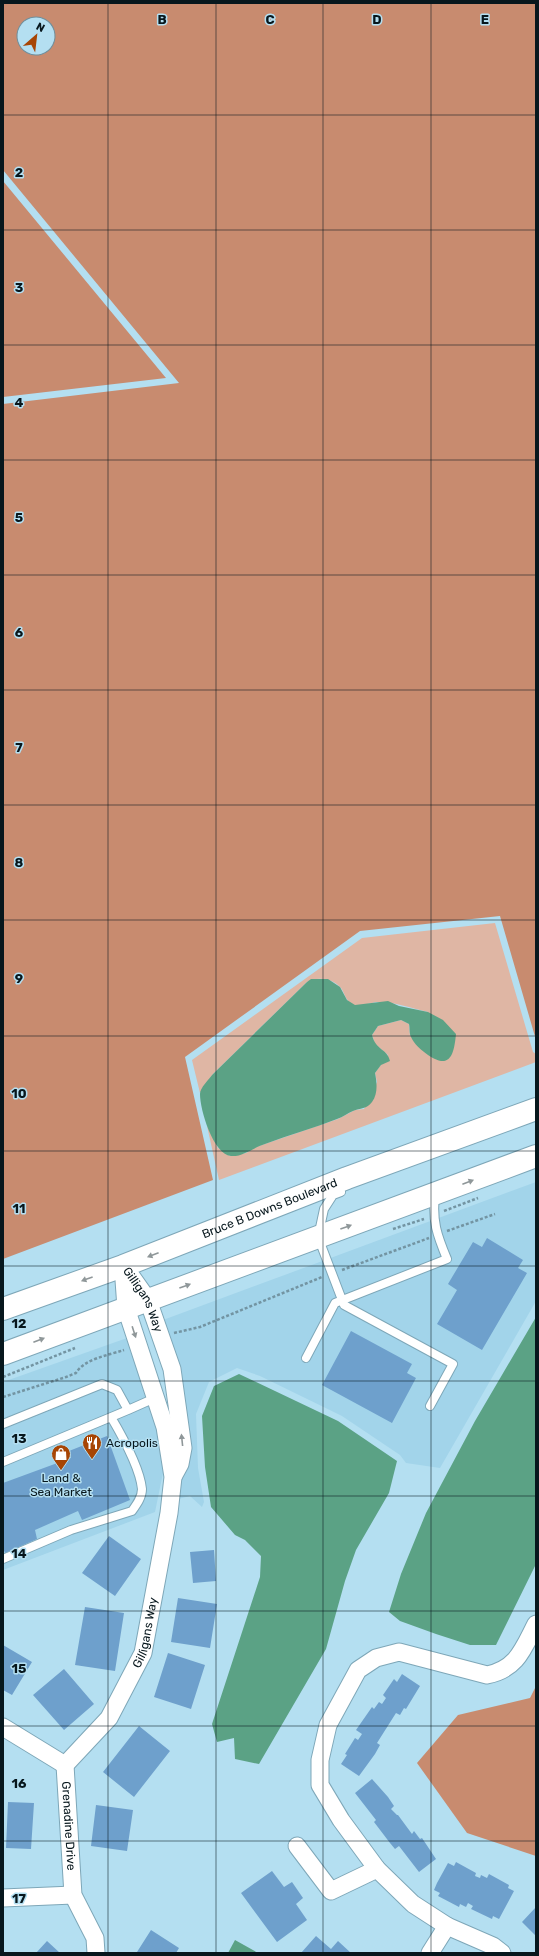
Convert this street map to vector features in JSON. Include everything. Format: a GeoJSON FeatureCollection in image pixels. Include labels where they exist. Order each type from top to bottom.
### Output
{"type":"FeatureCollection","features":[{"type":"Feature","properties":{"kind":"main road","name":"Bruce B Downs Boulevard"},"geometry":{"type":"LineString","coordinates":[[3,1310],[123,1266],[347,1178],[529,1114]]}},
{"type":"Feature","properties":{"kind":"main road"},"geometry":{"type":"LineString","coordinates":[[3,1354],[536,1156]]}},
{"type":"Feature","properties":{"kind":"street","name":"Gilligans Way"},"geometry":{"type":"LineString","coordinates":[[123,1266],[148,1300],[172,1369],[183,1448],[180,1464],[173,1477]]}},
{"type":"Feature","properties":{"kind":"street","name":"Gilligans Way"},"geometry":{"type":"LineString","coordinates":[[65,1765],[109,1718],[143,1654],[169,1513],[173,1477],[165,1427],[126,1308],[123,1266]]}},
{"type":"Feature","properties":{"kind":"street"},"geometry":{"type":"LineString","coordinates":[[502,1953],[493,1946],[447,1926],[413,1904],[377,1868],[341,1820],[320,1785],[320,1760],[328,1725],[358,1670],[376,1658],[399,1652],[487,1676],[500,1673],[517,1660],[536,1624]]}},
{"type":"Feature","properties":{"kind":"street","name":"Grenadine Drive"},"geometry":{"type":"LineString","coordinates":[[3,1727],[65,1765],[72,1895],[95,1938],[96,1953]]}},
{"type":"Feature","properties":{"kind":"street"},"geometry":{"type":"LineString","coordinates":[[297,1846],[331,1891],[377,1868]]}},
{"type":"Feature","properties":{"kind":"street"},"geometry":{"type":"LineString","coordinates":[[3,1898],[72,1895]]}},
{"type":"Feature","properties":{"kind":"street"},"geometry":{"type":"LineString","coordinates":[[430,1953],[447,1926]]}},
{"type":"Feature","properties":{"kind":"lane"},"geometry":{"type":"LineString","coordinates":[[348,1189],[333,1195],[330,1199],[324,1209],[318,1237],[331,1274],[344,1305],[453,1364],[430,1406]]}},
{"type":"Feature","properties":{"kind":"lane"},"geometry":{"type":"LineString","coordinates":[[306,1358],[335,1303],[447,1259],[437,1235],[433,1215],[435,1194]]}},
{"type":"Feature","properties":{"kind":"lane"},"geometry":{"type":"LineString","coordinates":[[3,1424],[102,1384],[117,1390],[128,1410]]}},
{"type":"Feature","properties":{"kind":"lane"},"geometry":{"type":"LineString","coordinates":[[3,1462],[155,1398]]}},
{"type":"Feature","properties":{"kind":"lane"},"geometry":{"type":"LineString","coordinates":[[3,1559],[71,1530],[132,1511],[137,1505],[142,1489],[140,1480],[124,1440],[111,1417]]}},
{"type":"Feature","properties":{"kind":"path"},"geometry":{"type":"LineString","coordinates":[[161,1336],[200,1327],[331,1274],[494,1214]]}},
{"type":"Feature","properties":{"kind":"path"},"geometry":{"type":"LineString","coordinates":[[3,1377],[80,1346]]}},
{"type":"Feature","properties":{"kind":"path"},"geometry":{"type":"LineString","coordinates":[[3,1397],[66,1377],[76,1373],[79,1368],[98,1358],[139,1346]]}},
{"type":"Feature","properties":{"kind":"shaded area"},"geometry":{"type":"Polygon","coordinates":[[[3,3],[536,3],[536,1040],[500,916],[360,931],[185,1057],[213,1180],[3,1259],[3,404],[179,383],[3,170],[3,3]]]}},
{"type":"Feature","properties":{"kind":"shaded area"},"geometry":{"type":"Polygon","coordinates":[[[3,181],[166,378],[3,397],[3,181]]]}},
{"type":"Feature","properties":{"kind":"shaded area"},"geometry":{"type":"Polygon","coordinates":[[[495,923],[533,1052],[536,1054],[536,1062],[219,1180],[207,1126],[218,1148],[230,1156],[246,1153],[256,1147],[338,1119],[355,1110],[364,1109],[377,1082],[375,1073],[388,1055],[375,1044],[372,1035],[378,1026],[401,1020],[409,1024],[410,1036],[428,1012],[402,1005],[382,1002],[354,1005],[347,1000],[341,988],[334,982],[325,979],[315,979],[307,982],[213,1074],[200,1093],[192,1060],[362,938],[495,923]]]}},
{"type":"Feature","properties":{"kind":"shaded area"},"geometry":{"type":"Polygon","coordinates":[[[311,979],[328,979],[340,987],[347,1000],[355,1005],[388,1001],[399,1006],[428,1012],[443,1020],[456,1034],[454,1048],[450,1058],[441,1061],[428,1055],[412,1040],[409,1024],[401,1020],[378,1026],[372,1035],[376,1044],[389,1057],[390,1061],[381,1065],[375,1073],[377,1084],[376,1092],[374,1099],[370,1104],[339,1118],[261,1145],[240,1155],[231,1156],[224,1153],[213,1140],[205,1120],[202,1110],[200,1094],[201,1089],[213,1074],[311,979]]]}},
{"type":"Feature","properties":{"kind":"shaded area"},"geometry":{"type":"Polygon","coordinates":[[[536,1182],[536,1301],[440,1468],[406,1463],[400,1455],[342,1416],[260,1376],[237,1368],[209,1382],[196,1414],[198,1468],[204,1502],[202,1507],[190,1496],[178,1499],[181,1482],[163,1320],[536,1182]]]}},
{"type":"Feature","properties":{"kind":"shaded area"},"geometry":{"type":"Polygon","coordinates":[[[536,1317],[536,1564],[496,1645],[470,1645],[400,1621],[389,1612],[401,1574],[426,1513],[475,1421],[536,1317]]]}},
{"type":"Feature","properties":{"kind":"shaded area"},"geometry":{"type":"Polygon","coordinates":[[[127,1338],[159,1428],[164,1468],[155,1512],[3,1570],[3,1382],[127,1338]]]}},
{"type":"Feature","properties":{"kind":"shaded area"},"geometry":{"type":"Polygon","coordinates":[[[239,1374],[338,1421],[397,1461],[389,1493],[356,1550],[345,1581],[326,1649],[259,1764],[235,1759],[234,1738],[217,1742],[212,1724],[260,1577],[261,1556],[245,1540],[235,1535],[211,1507],[205,1467],[202,1416],[214,1386],[239,1374]]]}},
{"type":"Feature","properties":{"kind":"shaded area"},"geometry":{"type":"Polygon","coordinates":[[[536,1686],[536,1856],[467,1833],[417,1763],[458,1715],[530,1698],[536,1686]]]}},
{"type":"Feature","properties":{"kind":"shaded area"},"geometry":{"type":"Polygon","coordinates":[[[235,1940],[258,1953],[228,1953],[235,1940]]]}},
{"type":"Feature","properties":{"kind":"building"},"geometry":{"type":"Polygon","coordinates":[[[487,1238],[523,1260],[518,1268],[527,1273],[482,1350],[437,1324],[457,1290],[448,1284],[473,1242],[482,1247],[487,1238]]]}},
{"type":"Feature","properties":{"kind":"building"},"geometry":{"type":"Polygon","coordinates":[[[351,1331],[412,1364],[407,1373],[416,1378],[392,1423],[322,1385],[351,1331]]]}},
{"type":"Feature","properties":{"kind":"building"},"geometry":{"type":"Polygon","coordinates":[[[107,1436],[130,1500],[82,1520],[78,1511],[35,1530],[37,1539],[5,1553],[3,1548],[3,1483],[71,1458],[69,1451],[107,1436]]]}},
{"type":"Feature","properties":{"kind":"building"},"geometry":{"type":"Polygon","coordinates":[[[109,1536],[141,1559],[115,1596],[82,1573],[109,1536]]]}},
{"type":"Feature","properties":{"kind":"building"},"geometry":{"type":"Polygon","coordinates":[[[214,1550],[216,1581],[193,1583],[190,1552],[214,1550]]]}},
{"type":"Feature","properties":{"kind":"building"},"geometry":{"type":"Polygon","coordinates":[[[178,1598],[217,1604],[210,1648],[171,1642],[178,1598]]]}},
{"type":"Feature","properties":{"kind":"building"},"geometry":{"type":"Polygon","coordinates":[[[85,1607],[124,1613],[115,1671],[75,1665],[85,1607]]]}},
{"type":"Feature","properties":{"kind":"building"},"geometry":{"type":"Polygon","coordinates":[[[3,1645],[32,1662],[12,1695],[3,1690],[3,1645]]]}},
{"type":"Feature","properties":{"kind":"building"},"geometry":{"type":"Polygon","coordinates":[[[168,1653],[205,1665],[191,1709],[154,1697],[168,1653]]]}},
{"type":"Feature","properties":{"kind":"building"},"geometry":{"type":"Polygon","coordinates":[[[64,1669],[94,1704],[64,1730],[33,1695],[64,1669]]]}},
{"type":"Feature","properties":{"kind":"building"},"geometry":{"type":"Polygon","coordinates":[[[402,1674],[420,1686],[406,1709],[404,1708],[400,1715],[396,1713],[377,1743],[380,1745],[375,1754],[359,1776],[341,1764],[347,1755],[345,1754],[355,1738],[358,1740],[362,1734],[356,1730],[372,1707],[374,1709],[379,1702],[382,1704],[386,1698],[383,1695],[394,1679],[397,1682],[402,1674]]]}},
{"type":"Feature","properties":{"kind":"building"},"geometry":{"type":"Polygon","coordinates":[[[139,1726],[170,1751],[134,1797],[103,1772],[139,1726]]]}},
{"type":"Feature","properties":{"kind":"building"},"geometry":{"type":"Polygon","coordinates":[[[372,1779],[394,1806],[391,1809],[398,1815],[412,1834],[414,1831],[420,1839],[422,1838],[436,1859],[419,1872],[399,1846],[395,1849],[390,1843],[374,1822],[376,1820],[355,1793],[372,1779]]]}},
{"type":"Feature","properties":{"kind":"building"},"geometry":{"type":"Polygon","coordinates":[[[8,1802],[34,1803],[31,1849],[6,1848],[8,1802]]]}},
{"type":"Feature","properties":{"kind":"building"},"geometry":{"type":"Polygon","coordinates":[[[96,1805],[133,1810],[127,1851],[91,1846],[96,1805]]]}},
{"type":"Feature","properties":{"kind":"building"},"geometry":{"type":"Polygon","coordinates":[[[456,1862],[476,1873],[475,1876],[480,1878],[481,1875],[487,1878],[489,1874],[509,1885],[508,1888],[514,1891],[499,1919],[493,1916],[492,1919],[471,1909],[473,1906],[468,1903],[466,1907],[460,1904],[459,1907],[438,1896],[440,1893],[434,1890],[437,1883],[448,1863],[454,1866],[456,1862]]]}},
{"type":"Feature","properties":{"kind":"building"},"geometry":{"type":"Polygon","coordinates":[[[272,1871],[284,1887],[292,1882],[303,1898],[296,1904],[307,1920],[277,1942],[241,1893],[272,1871]]]}},
{"type":"Feature","properties":{"kind":"building"},"geometry":{"type":"Polygon","coordinates":[[[536,1907],[536,1936],[522,1922],[536,1907]]]}},
{"type":"Feature","properties":{"kind":"building"},"geometry":{"type":"Polygon","coordinates":[[[151,1930],[179,1948],[176,1953],[137,1952],[151,1930]]]}},
{"type":"Feature","properties":{"kind":"building"},"geometry":{"type":"Polygon","coordinates":[[[316,1936],[331,1949],[338,1941],[351,1953],[301,1953],[316,1936]]]}},
{"type":"Feature","properties":{"kind":"building"},"geometry":{"type":"Polygon","coordinates":[[[47,1941],[60,1953],[36,1953],[47,1941]]]}},
{"type":"Feature","properties":{"kind":"place","name":"Acropolis"},"geometry":{"type":"Point","coordinates":[92,1460]}},
{"type":"Feature","properties":{"kind":"place","name":"Land & Sea Market"},"geometry":{"type":"Point","coordinates":[61,1471]}}]}
